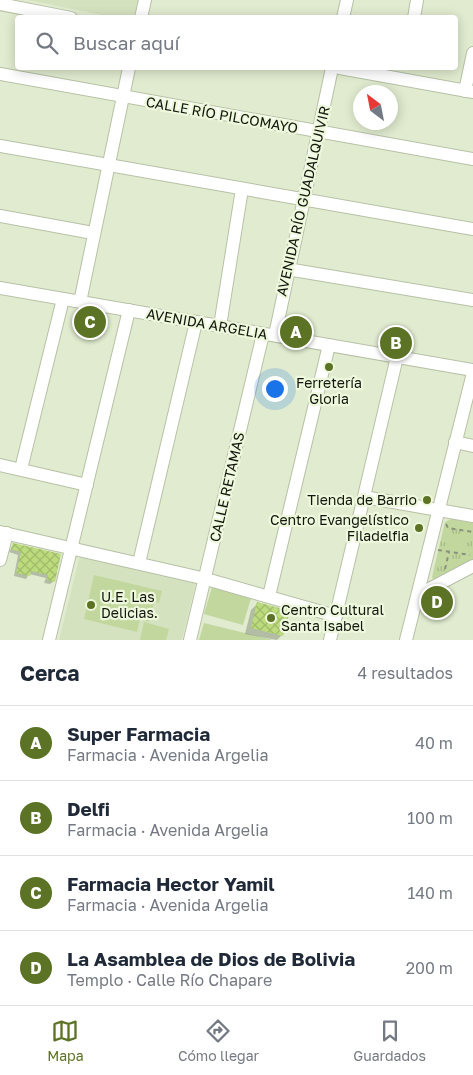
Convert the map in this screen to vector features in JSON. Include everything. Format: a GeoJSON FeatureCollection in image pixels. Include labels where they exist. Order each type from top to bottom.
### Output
{"type":"FeatureCollection","features":[{"type":"Feature","properties":{"kind":"street"},"geometry":{"type":"LineString","coordinates":[[142,15],[145,0]]}},
{"type":"Feature","properties":{"kind":"street"},"geometry":{"type":"LineString","coordinates":[[344,15],[346,0]]}},
{"type":"Feature","properties":{"kind":"street"},"geometry":{"type":"LineString","coordinates":[[415,15],[418,0]]}},
{"type":"Feature","properties":{"kind":"street"},"geometry":{"type":"LineString","coordinates":[[0,4],[56,15]]}},
{"type":"Feature","properties":{"kind":"street"},"geometry":{"type":"LineString","coordinates":[[364,70],[401,73],[469,91],[473,52]]}},
{"type":"Feature","properties":{"kind":"street"},"geometry":{"type":"LineString","coordinates":[[80,302],[107,165],[129,70]]}},
{"type":"Feature","properties":{"kind":"street","name":"AVENIDA RÍO GUADALQUIVIR"},"geometry":{"type":"LineString","coordinates":[[269,334],[287,269],[320,131],[332,70]]}},
{"type":"Feature","properties":{"kind":"street","name":"CALLE RÍO PILCOMAYO"},"geometry":{"type":"LineString","coordinates":[[0,74],[122,98],[320,131],[473,160]]}},
{"type":"Feature","properties":{"kind":"street"},"geometry":{"type":"LineString","coordinates":[[0,146],[473,229]]}},
{"type":"Feature","properties":{"kind":"street"},"geometry":{"type":"LineString","coordinates":[[220,326],[242,189]]}},
{"type":"Feature","properties":{"kind":"street"},"geometry":{"type":"LineString","coordinates":[[0,216],[93,233]]}},
{"type":"Feature","properties":{"kind":"street"},"geometry":{"type":"LineString","coordinates":[[287,269],[473,300]]}},
{"type":"Feature","properties":{"kind":"street","name":"AVENIDA ARGELIA"},"geometry":{"type":"LineString","coordinates":[[0,288],[329,344],[473,371]]}},
{"type":"Feature","properties":{"kind":"street"},"geometry":{"type":"LineString","coordinates":[[21,469],[63,299]]}},
{"type":"Feature","properties":{"kind":"street"},"geometry":{"type":"LineString","coordinates":[[49,640],[129,310]]}},
{"type":"Feature","properties":{"kind":"street"},"geometry":{"type":"LineString","coordinates":[[139,563],[196,322]]}},
{"type":"Feature","properties":{"kind":"street","name":"CALLE RETAMAS"},"geometry":{"type":"LineString","coordinates":[[190,640],[269,334]]}},
{"type":"Feature","properties":{"kind":"street"},"geometry":{"type":"LineString","coordinates":[[269,596],[329,344]]}},
{"type":"Feature","properties":{"kind":"street"},"geometry":{"type":"LineString","coordinates":[[330,640],[397,357]]}},
{"type":"Feature","properties":{"kind":"street"},"geometry":{"type":"LineString","coordinates":[[406,640],[442,516],[455,442],[473,371]]}},
{"type":"Feature","properties":{"kind":"street"},"geometry":{"type":"LineString","coordinates":[[455,442],[473,446]]}},
{"type":"Feature","properties":{"kind":"street"},"geometry":{"type":"LineString","coordinates":[[0,465],[87,484]]}},
{"type":"Feature","properties":{"kind":"street"},"geometry":{"type":"LineString","coordinates":[[364,497],[442,516],[473,516]]}},
{"type":"Feature","properties":{"kind":"street"},"geometry":{"type":"LineString","coordinates":[[0,560],[3,532],[206,579],[336,616]]}},
{"type":"Feature","properties":{"kind":"street"},"geometry":{"type":"LineString","coordinates":[[418,596],[473,566]]}},
{"type":"Feature","properties":{"kind":"path"},"geometry":{"type":"LineString","coordinates":[[442,516],[448,528],[473,532]]}},
{"type":"Feature","properties":{"kind":"path"},"geometry":{"type":"LineString","coordinates":[[438,550],[472,555]]}},
{"type":"Feature","properties":{"kind":"path"},"geometry":{"type":"LineString","coordinates":[[443,577],[449,552]]}},
{"type":"Feature","properties":{"kind":"shaded area"},"geometry":{"type":"Polygon","coordinates":[[[28,0],[138,0],[134,15],[102,15],[28,0]]]}},
{"type":"Feature","properties":{"kind":"shaded area"},"geometry":{"type":"Polygon","coordinates":[[[83,557],[196,582],[182,640],[59,640],[79,559],[83,557]]]}},
{"type":"Feature","properties":{"kind":"green space"},"geometry":{"type":"Polygon","coordinates":[[[451,519],[473,523],[473,562],[434,581],[432,577],[445,522],[451,519]]]}},
{"type":"Feature","properties":{"kind":"green space"},"geometry":{"type":"Polygon","coordinates":[[[94,575],[162,591],[159,603],[154,602],[149,622],[140,619],[137,632],[84,619],[94,575]]]}},
{"type":"Feature","properties":{"kind":"green space"},"geometry":{"type":"Polygon","coordinates":[[[212,587],[251,598],[243,625],[204,614],[212,587]]]}},
{"type":"Feature","properties":{"kind":"green space"},"geometry":{"type":"Polygon","coordinates":[[[144,622],[169,629],[166,640],[140,640],[144,622]]]}},
{"type":"Feature","properties":{"kind":"green space"},"geometry":{"type":"Polygon","coordinates":[[[204,623],[273,640],[199,640],[204,623]]]}},
{"type":"Feature","properties":{"kind":"building"},"geometry":{"type":"Polygon","coordinates":[[[13,543],[61,554],[55,582],[47,580],[48,575],[31,571],[30,576],[16,573],[21,552],[11,549],[13,543]]]}},
{"type":"Feature","properties":{"kind":"building","name":"Centro Cultural Santa Isabel"},"geometry":{"type":"Polygon","coordinates":[[[257,602],[290,611],[283,636],[251,628],[257,602]]]}},
{"type":"Feature","properties":{"kind":"place","name":"Farmacia Hector Yamil"},"geometry":{"type":"Point","coordinates":[90,322]}},
{"type":"Feature","properties":{"kind":"place","name":"Super Farmacia"},"geometry":{"type":"Point","coordinates":[296,332]}},
{"type":"Feature","properties":{"kind":"place","name":"Delfi"},"geometry":{"type":"Point","coordinates":[396,343]}},
{"type":"Feature","properties":{"kind":"place","name":"Ferretería Gloria"},"geometry":{"type":"Point","coordinates":[329,367]}},
{"type":"Feature","properties":{"kind":"place","name":"Tienda de Barrio"},"geometry":{"type":"Point","coordinates":[427,500]}},
{"type":"Feature","properties":{"kind":"place","name":"Centro Evangelístico Filadelfia"},"geometry":{"type":"Point","coordinates":[419,528]}},
{"type":"Feature","properties":{"kind":"place","name":"La Asamblea de Dios de Bolivia"},"geometry":{"type":"Point","coordinates":[437,602]}},
{"type":"Feature","properties":{"kind":"place","name":"U.E. Las Delicias."},"geometry":{"type":"Point","coordinates":[91,605]}},
{"type":"Feature","properties":{"kind":"place","name":"Centro Cultural Santa Isabel"},"geometry":{"type":"Point","coordinates":[271,618]}}]}
